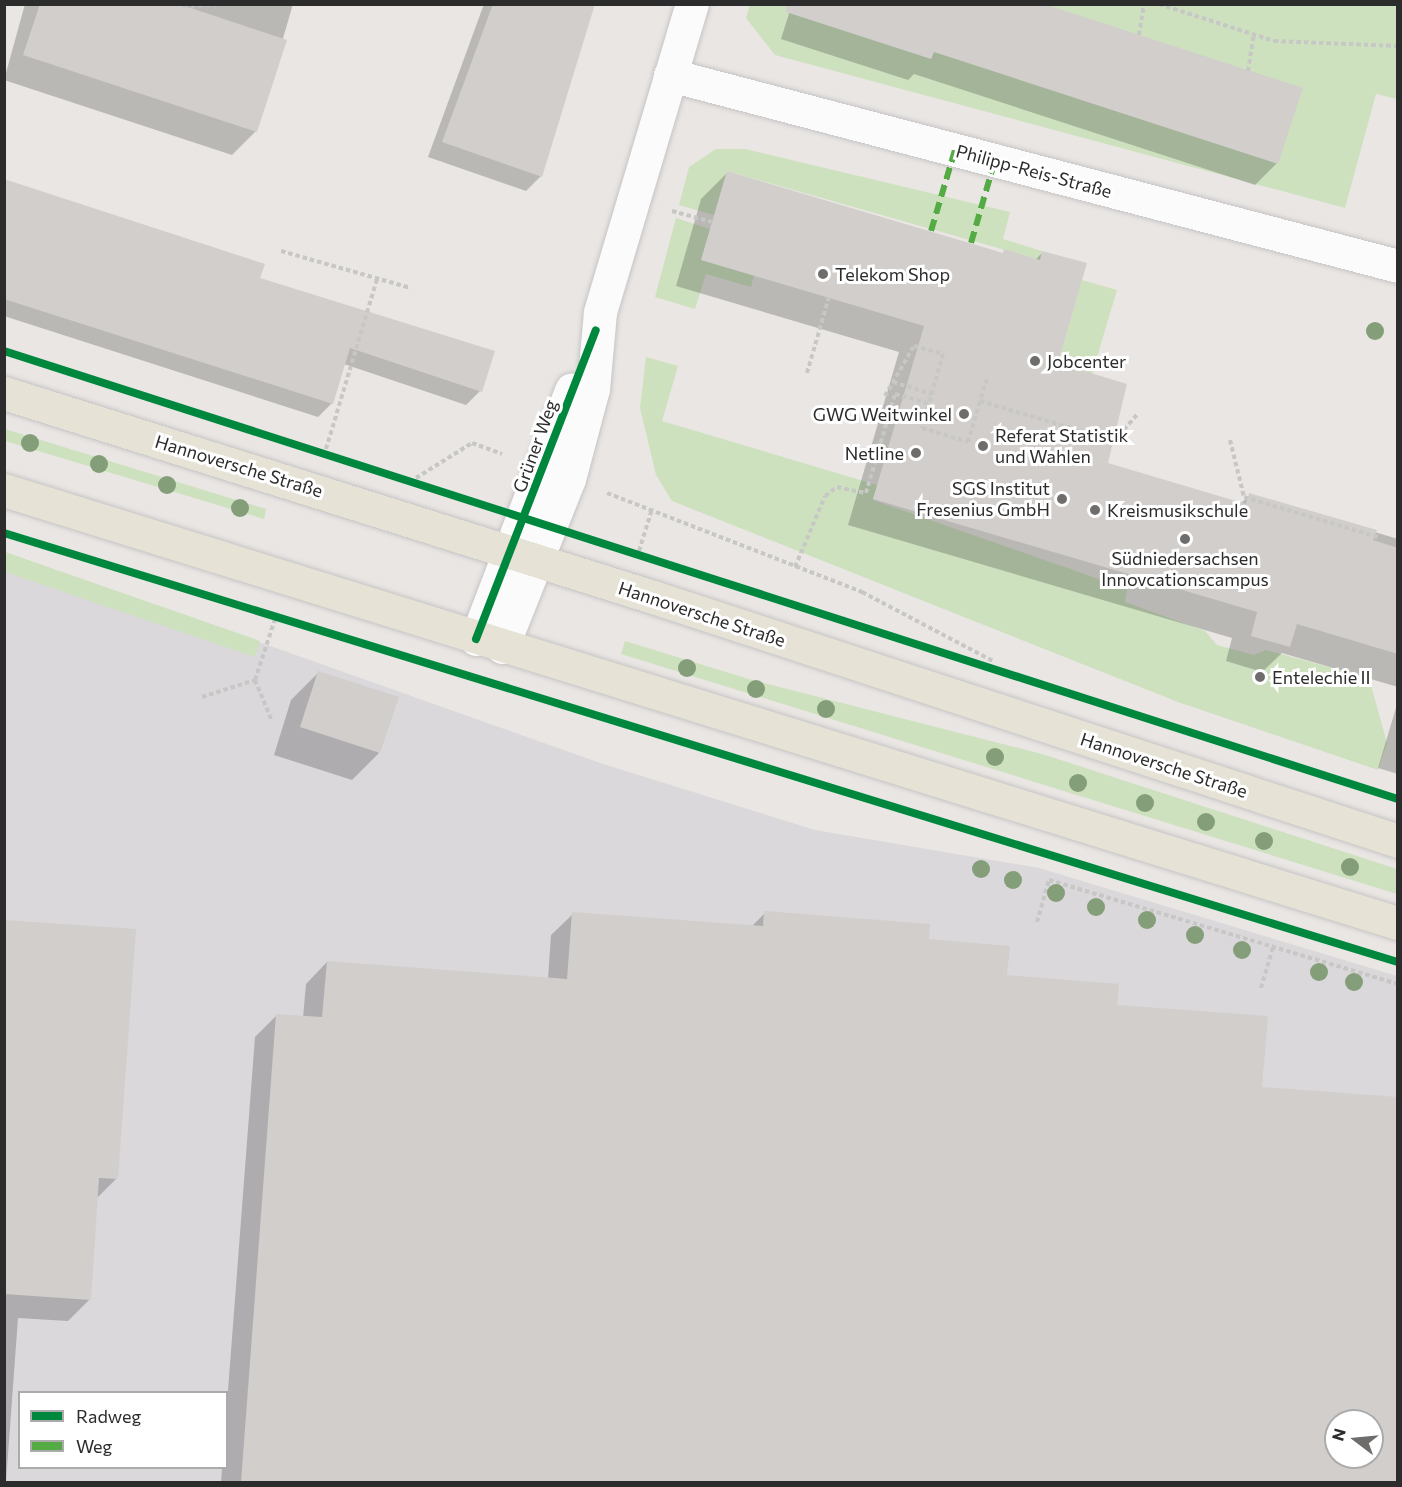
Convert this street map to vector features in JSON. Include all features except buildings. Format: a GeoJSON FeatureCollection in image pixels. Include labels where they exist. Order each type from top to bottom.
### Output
{"type":"FeatureCollection","features":[{"type":"Feature","properties":{"kind":"main road","name":"Hannoversche Straße"},"geometry":{"type":"LineString","coordinates":[[4,393],[524,556],[1398,841]]}},
{"type":"Feature","properties":{"kind":"main road"},"geometry":{"type":"LineString","coordinates":[[4,490],[489,643],[1398,923]]}},
{"type":"Feature","properties":{"kind":"street","name":"Grüner Weg"},"geometry":{"type":"LineString","coordinates":[[489,643],[524,556],[569,479],[593,389],[596,330],[692,4]]}},
{"type":"Feature","properties":{"kind":"street","name":"Philipp-Reis-Straße"},"geometry":{"type":"LineString","coordinates":[[670,75],[1398,266]]}},
{"type":"Feature","properties":{"kind":"path"},"geometry":{"type":"LineString","coordinates":[[183,6],[224,4]]}},
{"type":"Feature","properties":{"kind":"path"},"geometry":{"type":"LineString","coordinates":[[1139,35],[1144,4]]}},
{"type":"Feature","properties":{"kind":"path"},"geometry":{"type":"LineString","coordinates":[[1159,4],[1274,41],[1398,46]]}},
{"type":"Feature","properties":{"kind":"path"},"geometry":{"type":"LineString","coordinates":[[1248,71],[1254,35]]}},
{"type":"Feature","properties":{"kind":"path"},"geometry":{"type":"LineString","coordinates":[[281,251],[411,288]]}},
{"type":"Feature","properties":{"kind":"path"},"geometry":{"type":"LineString","coordinates":[[325,453],[377,279]]}},
{"type":"Feature","properties":{"kind":"path"},"geometry":{"type":"LineString","coordinates":[[807,373],[829,297]]}},
{"type":"Feature","properties":{"kind":"path"},"geometry":{"type":"LineString","coordinates":[[885,396],[914,346],[943,354],[922,428],[968,442],[987,379]]}},
{"type":"Feature","properties":{"kind":"path"},"geometry":{"type":"LineString","coordinates":[[892,382],[932,394]]}},
{"type":"Feature","properties":{"kind":"path"},"geometry":{"type":"LineString","coordinates":[[795,567],[825,496],[837,487],[866,493],[895,394],[929,404]]}},
{"type":"Feature","properties":{"kind":"path"},"geometry":{"type":"LineString","coordinates":[[980,401],[1114,441],[1138,413]]}},
{"type":"Feature","properties":{"kind":"path"},"geometry":{"type":"LineString","coordinates":[[1230,440],[1244,497],[1378,537]]}},
{"type":"Feature","properties":{"kind":"path"},"geometry":{"type":"LineString","coordinates":[[314,449],[336,456]]}},
{"type":"Feature","properties":{"kind":"path"},"geometry":{"type":"LineString","coordinates":[[403,475],[426,482]]}},
{"type":"Feature","properties":{"kind":"path"},"geometry":{"type":"LineString","coordinates":[[652,508],[862,592],[1003,669]]}},
{"type":"Feature","properties":{"kind":"path"},"geometry":{"type":"LineString","coordinates":[[627,548],[650,556]]}},
{"type":"Feature","properties":{"kind":"path"},"geometry":{"type":"LineString","coordinates":[[263,615],[286,622]]}},
{"type":"Feature","properties":{"kind":"path"},"geometry":{"type":"LineString","coordinates":[[272,721],[255,680],[275,619]]}},
{"type":"Feature","properties":{"kind":"path"},"geometry":{"type":"LineString","coordinates":[[968,660],[1003,669]]}},
{"type":"Feature","properties":{"kind":"path"},"geometry":{"type":"LineString","coordinates":[[202,697],[255,680]]}},
{"type":"Feature","properties":{"kind":"path"},"geometry":{"type":"LineString","coordinates":[[1037,922],[1049,880],[1398,984]]}},
{"type":"Feature","properties":{"kind":"path"},"geometry":{"type":"LineString","coordinates":[[1261,988],[1273,947]]}},
{"type":"Feature","properties":{"kind":"shaded area"},"geometry":{"type":"Polygon","coordinates":[[[5,552],[603,764],[815,830],[1039,868],[1397,976],[1397,1482],[5,1482],[5,552]]]}},
{"type":"Feature","properties":{"kind":"green space"},"geometry":{"type":"Polygon","coordinates":[[[750,4],[1397,5],[1397,99],[1376,94],[1345,208],[775,55],[746,18],[750,4]]]}},
{"type":"Feature","properties":{"kind":"green space"},"geometry":{"type":"Polygon","coordinates":[[[716,149],[745,149],[1010,212],[1003,239],[1042,251],[1040,260],[727,171],[714,215],[679,205],[689,167],[716,149]]]}},
{"type":"Feature","properties":{"kind":"green space"},"geometry":{"type":"Polygon","coordinates":[[[676,218],[710,229],[701,260],[754,275],[751,287],[706,274],[695,309],[655,297],[676,218]]]}},
{"type":"Feature","properties":{"kind":"green space"},"geometry":{"type":"Polygon","coordinates":[[[1082,280],[1117,290],[1078,421],[1044,411],[1082,280]]]}},
{"type":"Feature","properties":{"kind":"green space"},"geometry":{"type":"Polygon","coordinates":[[[646,357],[678,366],[662,421],[877,485],[873,500],[1127,589],[1125,602],[1205,631],[1217,645],[1254,655],[1266,650],[1369,678],[1387,743],[1378,770],[1178,702],[672,501],[656,475],[640,408],[646,357]]]}},
{"type":"Feature","properties":{"kind":"green space"},"geometry":{"type":"Polygon","coordinates":[[[5,429],[266,509],[264,519],[5,441],[5,429]]]}},
{"type":"Feature","properties":{"kind":"green space"},"geometry":{"type":"Polygon","coordinates":[[[5,552],[260,641],[255,657],[5,572],[5,552]]]}},
{"type":"Feature","properties":{"kind":"green space"},"geometry":{"type":"Polygon","coordinates":[[[625,641],[752,680],[1042,754],[1397,869],[1397,894],[621,654],[625,641]]]}},
{"type":"Feature","properties":{"kind":"marked path"},"geometry":{"type":"LineString","coordinates":[[931,231],[955,150]]}},
{"type":"Feature","properties":{"kind":"marked path"},"geometry":{"type":"LineString","coordinates":[[971,243],[995,160]]}},
{"type":"Feature","properties":{"kind":"cycle path"},"geometry":{"type":"LineString","coordinates":[[476,639],[596,330]]}},
{"type":"Feature","properties":{"kind":"cycle path"},"geometry":{"type":"LineString","coordinates":[[4,351],[1398,799]]}},
{"type":"Feature","properties":{"kind":"cycle path"},"geometry":{"type":"LineString","coordinates":[[4,533],[1398,962]]}},
{"type":"Feature","properties":{"kind":"place","name":"Telekom Shop"},"geometry":{"type":"Point","coordinates":[823,274]}},
{"type":"Feature","properties":{"kind":"place","name":"Jobcenter"},"geometry":{"type":"Point","coordinates":[1035,361]}},
{"type":"Feature","properties":{"kind":"place","name":"GWG Weitwinkel"},"geometry":{"type":"Point","coordinates":[964,414]}},
{"type":"Feature","properties":{"kind":"place","name":"Referat Statistik und Wahlen"},"geometry":{"type":"Point","coordinates":[983,446]}},
{"type":"Feature","properties":{"kind":"place","name":"Netline"},"geometry":{"type":"Point","coordinates":[916,453]}},
{"type":"Feature","properties":{"kind":"place","name":"SGS Institut Fresenius GmbH"},"geometry":{"type":"Point","coordinates":[1062,499]}},
{"type":"Feature","properties":{"kind":"place","name":"Kreismusikschule"},"geometry":{"type":"Point","coordinates":[1095,510]}},
{"type":"Feature","properties":{"kind":"place","name":"Südniedersachsen Innovcationscampus"},"geometry":{"type":"Point","coordinates":[1185,539]}},
{"type":"Feature","properties":{"kind":"place","name":"Entelechie II"},"geometry":{"type":"Point","coordinates":[1260,677]}}]}
